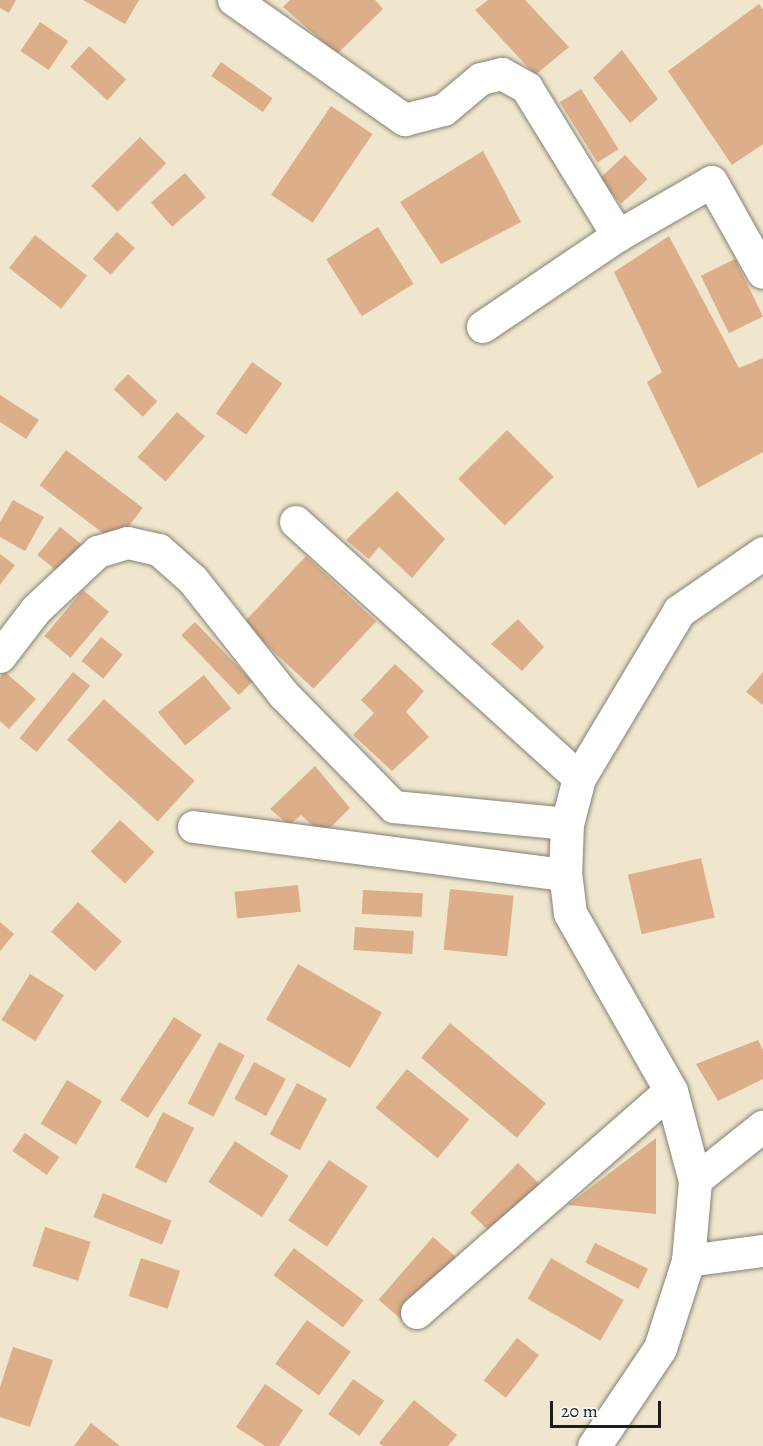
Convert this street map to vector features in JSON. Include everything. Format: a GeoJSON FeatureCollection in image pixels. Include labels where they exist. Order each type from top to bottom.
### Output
{"type":"FeatureCollection","features":[{"type":"Feature","properties":{"kind":"street"},"geometry":{"type":"LineString","coordinates":[[234,0],[405,120],[444,110],[481,78],[502,74],[527,88],[618,236]]}},
{"type":"Feature","properties":{"kind":"street"},"geometry":{"type":"LineString","coordinates":[[483,327],[618,236],[712,182],[763,273]]}},
{"type":"Feature","properties":{"kind":"street"},"geometry":{"type":"LineString","coordinates":[[296,522],[579,778]]}},
{"type":"Feature","properties":{"kind":"street"},"geometry":{"type":"LineString","coordinates":[[0,657],[36,610],[98,552],[128,543],[159,550],[193,579],[284,695],[394,807],[567,824]]}},
{"type":"Feature","properties":{"kind":"street"},"geometry":{"type":"LineString","coordinates":[[594,1446],[660,1348],[688,1261],[695,1180],[671,1091],[570,913],[564,874],[567,824],[579,778],[680,611],[763,553]]}},
{"type":"Feature","properties":{"kind":"street"},"geometry":{"type":"LineString","coordinates":[[194,827],[564,874]]}},
{"type":"Feature","properties":{"kind":"street"},"geometry":{"type":"LineString","coordinates":[[417,1313],[671,1091]]}},
{"type":"Feature","properties":{"kind":"street"},"geometry":{"type":"LineString","coordinates":[[695,1180],[763,1127]]}},
{"type":"Feature","properties":{"kind":"street"},"geometry":{"type":"LineString","coordinates":[[688,1261],[763,1251]]}},
{"type":"Feature","properties":{"kind":"building"},"geometry":{"type":"Polygon","coordinates":[[[0,0],[16,0],[9,13],[0,8],[0,0]]]}},
{"type":"Feature","properties":{"kind":"building"},"geometry":{"type":"Polygon","coordinates":[[[83,0],[139,0],[125,24],[83,0]]]}},
{"type":"Feature","properties":{"kind":"building"},"geometry":{"type":"Polygon","coordinates":[[[290,0],[375,0],[383,9],[337,54],[283,7],[290,0]]]}},
{"type":"Feature","properties":{"kind":"building"},"geometry":{"type":"Polygon","coordinates":[[[488,0],[525,0],[569,47],[535,75],[475,10],[488,0]]]}},
{"type":"Feature","properties":{"kind":"building"},"geometry":{"type":"Polygon","coordinates":[[[759,4],[763,10],[763,144],[732,165],[668,71],[759,4]]]}},
{"type":"Feature","properties":{"kind":"building"},"geometry":{"type":"Polygon","coordinates":[[[40,22],[68,41],[49,70],[20,51],[40,22]]]}},
{"type":"Feature","properties":{"kind":"building"},"geometry":{"type":"Polygon","coordinates":[[[89,46],[126,79],[107,100],[70,67],[89,46]]]}},
{"type":"Feature","properties":{"kind":"building"},"geometry":{"type":"Polygon","coordinates":[[[622,50],[658,99],[630,123],[593,78],[622,50]]]}},
{"type":"Feature","properties":{"kind":"building"},"geometry":{"type":"Polygon","coordinates":[[[221,62],[273,98],[263,112],[211,76],[221,62]]]}},
{"type":"Feature","properties":{"kind":"building"},"geometry":{"type":"Polygon","coordinates":[[[581,89],[619,149],[597,162],[560,102],[581,89]]]}},
{"type":"Feature","properties":{"kind":"building"},"geometry":{"type":"Polygon","coordinates":[[[331,106],[372,134],[313,223],[271,195],[331,106]]]}},
{"type":"Feature","properties":{"kind":"building"},"geometry":{"type":"Polygon","coordinates":[[[140,137],[166,163],[117,212],[91,186],[140,137]]]}},
{"type":"Feature","properties":{"kind":"building"},"geometry":{"type":"Polygon","coordinates":[[[483,151],[521,222],[441,264],[400,202],[483,151]]]}},
{"type":"Feature","properties":{"kind":"building"},"geometry":{"type":"Polygon","coordinates":[[[625,155],[648,179],[621,204],[599,180],[625,155]]]}},
{"type":"Feature","properties":{"kind":"building"},"geometry":{"type":"Polygon","coordinates":[[[185,173],[206,197],[172,227],[151,203],[185,173]]]}},
{"type":"Feature","properties":{"kind":"building"},"geometry":{"type":"Polygon","coordinates":[[[378,227],[414,284],[362,316],[326,259],[378,227]]]}},
{"type":"Feature","properties":{"kind":"building"},"geometry":{"type":"Polygon","coordinates":[[[117,232],[135,248],[111,275],[93,259],[117,232]]]}},
{"type":"Feature","properties":{"kind":"building"},"geometry":{"type":"Polygon","coordinates":[[[35,235],[87,276],[61,309],[9,268],[35,235]]]}},
{"type":"Feature","properties":{"kind":"building"},"geometry":{"type":"Polygon","coordinates":[[[669,236],[739,368],[763,358],[763,452],[698,488],[647,382],[662,372],[614,272],[669,236]]]}},
{"type":"Feature","properties":{"kind":"building"},"geometry":{"type":"Polygon","coordinates":[[[735,259],[763,317],[729,333],[701,276],[735,259]]]}},
{"type":"Feature","properties":{"kind":"building"},"geometry":{"type":"Polygon","coordinates":[[[252,362],[282,383],[246,435],[216,414],[252,362]]]}},
{"type":"Feature","properties":{"kind":"building"},"geometry":{"type":"Polygon","coordinates":[[[128,374],[157,401],[143,417],[114,389],[128,374]]]}},
{"type":"Feature","properties":{"kind":"building"},"geometry":{"type":"Polygon","coordinates":[[[0,395],[39,420],[26,439],[0,422],[0,395]]]}},
{"type":"Feature","properties":{"kind":"building"},"geometry":{"type":"Polygon","coordinates":[[[177,412],[205,436],[166,482],[138,457],[177,412]]]}},
{"type":"Feature","properties":{"kind":"building"},"geometry":{"type":"Polygon","coordinates":[[[507,430],[554,477],[505,525],[458,479],[507,430]]]}},
{"type":"Feature","properties":{"kind":"building"},"geometry":{"type":"Polygon","coordinates":[[[66,450],[143,508],[116,543],[40,485],[66,450]]]}},
{"type":"Feature","properties":{"kind":"building"},"geometry":{"type":"Polygon","coordinates":[[[397,491],[445,539],[412,578],[379,547],[369,559],[346,540],[397,491]]]}},
{"type":"Feature","properties":{"kind":"building"},"geometry":{"type":"Polygon","coordinates":[[[13,500],[44,517],[25,551],[0,537],[0,522],[13,500]]]}},
{"type":"Feature","properties":{"kind":"building"},"geometry":{"type":"Polygon","coordinates":[[[60,527],[82,545],[59,573],[37,555],[60,527]]]}},
{"type":"Feature","properties":{"kind":"building"},"geometry":{"type":"Polygon","coordinates":[[[0,554],[15,565],[0,585],[0,554]]]}},
{"type":"Feature","properties":{"kind":"building"},"geometry":{"type":"Polygon","coordinates":[[[306,556],[376,621],[313,689],[243,623],[306,556]]]}},
{"type":"Feature","properties":{"kind":"building"},"geometry":{"type":"Polygon","coordinates":[[[83,590],[109,612],[70,658],[44,636],[83,590]]]}},
{"type":"Feature","properties":{"kind":"building"},"geometry":{"type":"Polygon","coordinates":[[[518,619],[544,647],[522,671],[491,644],[518,619]]]}},
{"type":"Feature","properties":{"kind":"building"},"geometry":{"type":"Polygon","coordinates":[[[195,622],[253,682],[239,695],[181,635],[195,622]]]}},
{"type":"Feature","properties":{"kind":"building"},"geometry":{"type":"Polygon","coordinates":[[[101,637],[123,655],[103,679],[81,661],[101,637]]]}},
{"type":"Feature","properties":{"kind":"building"},"geometry":{"type":"Polygon","coordinates":[[[395,664],[424,691],[406,712],[429,737],[392,771],[353,735],[374,713],[361,700],[395,664]]]}},
{"type":"Feature","properties":{"kind":"building"},"geometry":{"type":"Polygon","coordinates":[[[5,672],[36,699],[9,729],[0,721],[0,677],[5,672]]]}},
{"type":"Feature","properties":{"kind":"building"},"geometry":{"type":"Polygon","coordinates":[[[73,672],[90,686],[37,752],[20,738],[73,672]]]}},
{"type":"Feature","properties":{"kind":"building"},"geometry":{"type":"Polygon","coordinates":[[[763,672],[763,705],[746,692],[763,672]]]}},
{"type":"Feature","properties":{"kind":"building"},"geometry":{"type":"Polygon","coordinates":[[[204,675],[231,708],[185,746],[158,712],[204,675]]]}},
{"type":"Feature","properties":{"kind":"building"},"geometry":{"type":"Polygon","coordinates":[[[104,699],[195,781],[158,822],[67,740],[104,699]]]}},
{"type":"Feature","properties":{"kind":"building"},"geometry":{"type":"Polygon","coordinates":[[[315,766],[350,808],[323,835],[301,815],[289,825],[270,809],[315,766]]]}},
{"type":"Feature","properties":{"kind":"building"},"geometry":{"type":"Polygon","coordinates":[[[120,820],[154,852],[125,884],[91,851],[120,820]]]}},
{"type":"Feature","properties":{"kind":"building"},"geometry":{"type":"Polygon","coordinates":[[[701,858],[715,917],[642,934],[628,875],[701,858]]]}},
{"type":"Feature","properties":{"kind":"building"},"geometry":{"type":"Polygon","coordinates":[[[298,885],[301,912],[237,919],[234,892],[298,885]]]}},
{"type":"Feature","properties":{"kind":"building"},"geometry":{"type":"Polygon","coordinates":[[[450,889],[514,896],[507,956],[444,950],[450,889]]]}},
{"type":"Feature","properties":{"kind":"building"},"geometry":{"type":"Polygon","coordinates":[[[363,890],[423,893],[422,917],[362,914],[363,890]]]}},
{"type":"Feature","properties":{"kind":"building"},"geometry":{"type":"Polygon","coordinates":[[[78,902],[122,941],[95,971],[51,932],[78,902]]]}},
{"type":"Feature","properties":{"kind":"building"},"geometry":{"type":"Polygon","coordinates":[[[0,922],[14,934],[0,951],[0,922]]]}},
{"type":"Feature","properties":{"kind":"building"},"geometry":{"type":"Polygon","coordinates":[[[355,927],[414,931],[412,954],[353,950],[355,927]]]}},
{"type":"Feature","properties":{"kind":"building"},"geometry":{"type":"Polygon","coordinates":[[[298,964],[382,1012],[350,1068],[266,1019],[298,964]]]}},
{"type":"Feature","properties":{"kind":"building"},"geometry":{"type":"Polygon","coordinates":[[[30,974],[64,995],[35,1041],[1,1020],[30,974]]]}},
{"type":"Feature","properties":{"kind":"building"},"geometry":{"type":"Polygon","coordinates":[[[174,1017],[202,1035],[148,1118],[120,1100],[174,1017]]]}},
{"type":"Feature","properties":{"kind":"building"},"geometry":{"type":"Polygon","coordinates":[[[450,1023],[546,1103],[517,1138],[421,1057],[450,1023]]]}},
{"type":"Feature","properties":{"kind":"building"},"geometry":{"type":"Polygon","coordinates":[[[758,1040],[763,1050],[763,1079],[718,1101],[696,1064],[758,1040]]]}},
{"type":"Feature","properties":{"kind":"building"},"geometry":{"type":"Polygon","coordinates":[[[219,1042],[245,1055],[214,1117],[188,1103],[219,1042]]]}},
{"type":"Feature","properties":{"kind":"building"},"geometry":{"type":"Polygon","coordinates":[[[254,1062],[286,1079],[266,1116],[234,1099],[254,1062]]]}},
{"type":"Feature","properties":{"kind":"building"},"geometry":{"type":"Polygon","coordinates":[[[407,1069],[469,1119],[438,1158],[376,1108],[407,1069]]]}},
{"type":"Feature","properties":{"kind":"building"},"geometry":{"type":"Polygon","coordinates":[[[67,1080],[102,1101],[76,1145],[41,1124],[67,1080]]]}},
{"type":"Feature","properties":{"kind":"building"},"geometry":{"type":"Polygon","coordinates":[[[297,1083],[327,1099],[300,1150],[270,1134],[297,1083]]]}},
{"type":"Feature","properties":{"kind":"building"},"geometry":{"type":"Polygon","coordinates":[[[163,1112],[194,1128],[166,1183],[135,1167],[163,1112]]]}},
{"type":"Feature","properties":{"kind":"building"},"geometry":{"type":"Polygon","coordinates":[[[25,1133],[59,1157],[47,1175],[12,1151],[25,1133]]]}},
{"type":"Feature","properties":{"kind":"building"},"geometry":{"type":"Polygon","coordinates":[[[656,1138],[656,1214],[568,1205],[607,1175],[656,1138]]]}},
{"type":"Feature","properties":{"kind":"building"},"geometry":{"type":"Polygon","coordinates":[[[235,1141],[289,1176],[262,1217],[208,1182],[235,1141]]]}},
{"type":"Feature","properties":{"kind":"building"},"geometry":{"type":"Polygon","coordinates":[[[329,1160],[368,1186],[327,1247],[288,1221],[329,1160]]]}},
{"type":"Feature","properties":{"kind":"building"},"geometry":{"type":"Polygon","coordinates":[[[518,1163],[545,1189],[497,1238],[470,1213],[518,1163]]]}},
{"type":"Feature","properties":{"kind":"building"},"geometry":{"type":"Polygon","coordinates":[[[103,1193],[172,1221],[162,1245],[93,1217],[103,1193]]]}},
{"type":"Feature","properties":{"kind":"building"},"geometry":{"type":"Polygon","coordinates":[[[45,1227],[91,1242],[78,1281],[32,1266],[45,1227]]]}},
{"type":"Feature","properties":{"kind":"building"},"geometry":{"type":"Polygon","coordinates":[[[433,1237],[462,1262],[407,1325],[379,1300],[433,1237]]]}},
{"type":"Feature","properties":{"kind":"building"},"geometry":{"type":"Polygon","coordinates":[[[595,1243],[648,1269],[638,1289],[585,1263],[595,1243]]]}},
{"type":"Feature","properties":{"kind":"building"},"geometry":{"type":"Polygon","coordinates":[[[294,1248],[363,1300],[343,1328],[274,1275],[294,1248]]]}},
{"type":"Feature","properties":{"kind":"building"},"geometry":{"type":"Polygon","coordinates":[[[141,1258],[180,1271],[168,1309],[129,1296],[141,1258]]]}},
{"type":"Feature","properties":{"kind":"building"},"geometry":{"type":"Polygon","coordinates":[[[551,1258],[624,1300],[600,1341],[528,1299],[551,1258]]]}},
{"type":"Feature","properties":{"kind":"building"},"geometry":{"type":"Polygon","coordinates":[[[307,1320],[351,1352],[319,1395],[275,1364],[307,1320]]]}},
{"type":"Feature","properties":{"kind":"building"},"geometry":{"type":"Polygon","coordinates":[[[517,1338],[539,1355],[506,1398],[484,1381],[517,1338]]]}},
{"type":"Feature","properties":{"kind":"building"},"geometry":{"type":"Polygon","coordinates":[[[13,1347],[53,1360],[30,1427],[0,1417],[0,1387],[13,1347]]]}},
{"type":"Feature","properties":{"kind":"building"},"geometry":{"type":"Polygon","coordinates":[[[353,1379],[384,1401],[359,1436],[328,1414],[353,1379]]]}},
{"type":"Feature","properties":{"kind":"building"},"geometry":{"type":"Polygon","coordinates":[[[265,1384],[303,1410],[279,1446],[265,1446],[236,1427],[265,1384]]]}},
{"type":"Feature","properties":{"kind":"building"},"geometry":{"type":"Polygon","coordinates":[[[414,1400],[457,1435],[448,1446],[383,1446],[379,1443],[414,1400]]]}},
{"type":"Feature","properties":{"kind":"building"},"geometry":{"type":"Polygon","coordinates":[[[91,1423],[120,1446],[74,1446],[91,1423]]]}}]}
